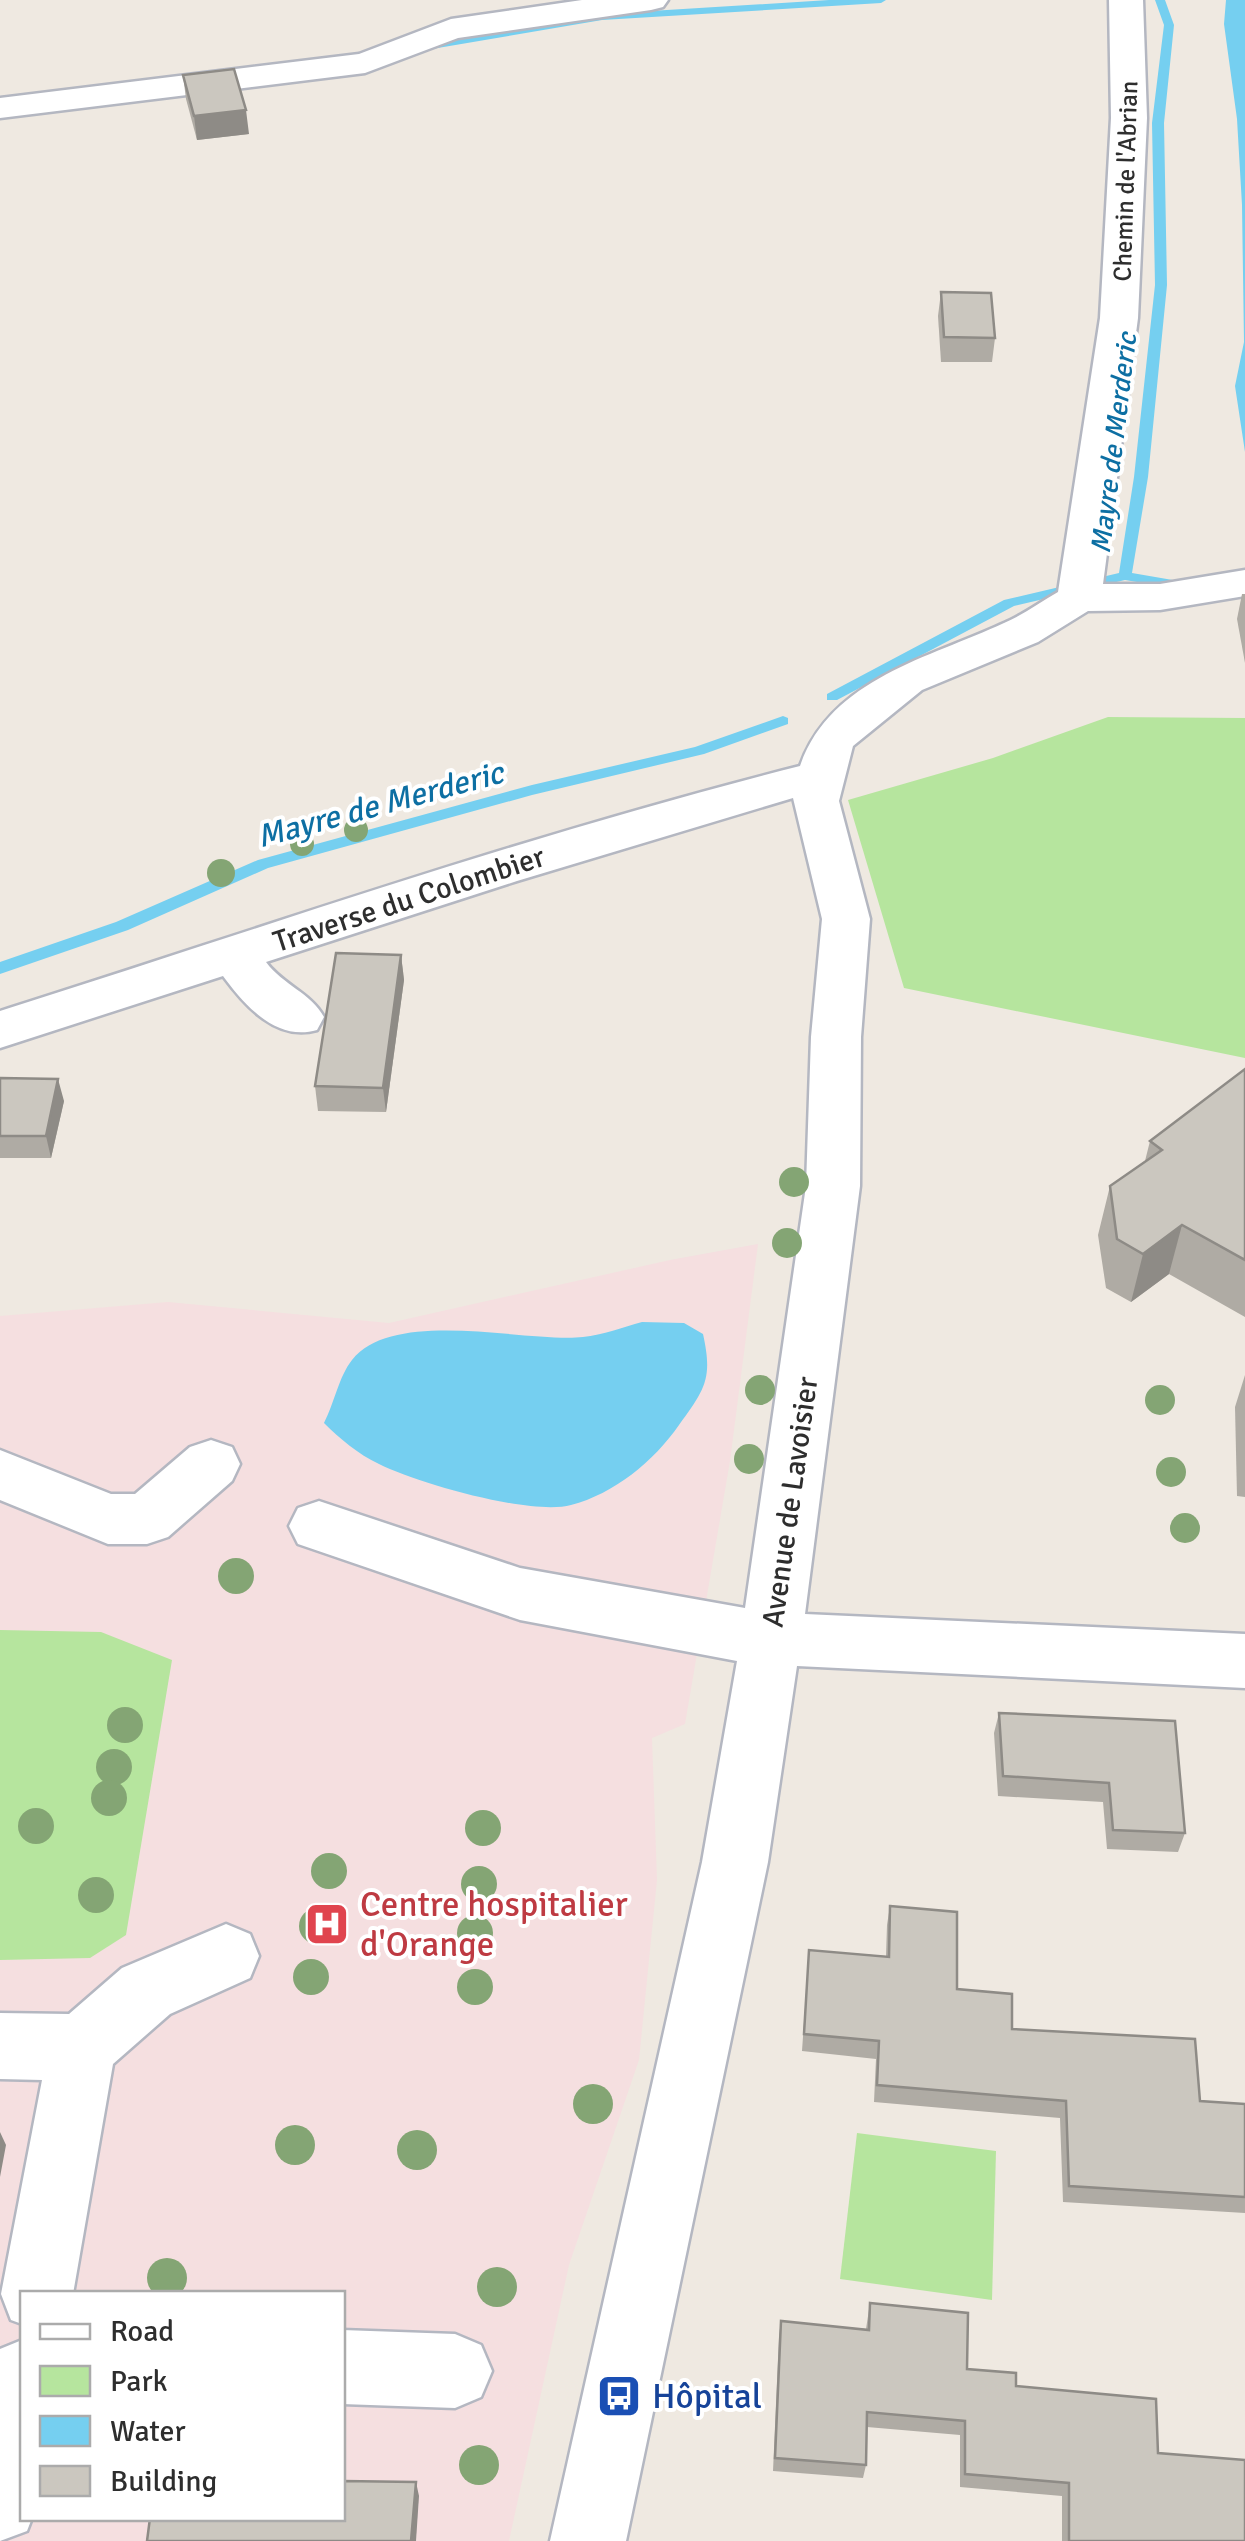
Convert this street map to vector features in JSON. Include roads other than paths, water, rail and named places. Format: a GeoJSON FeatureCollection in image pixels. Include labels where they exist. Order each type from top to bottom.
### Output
{"type":"FeatureCollection","features":[{"type":"Feature","properties":{"kind":"street"},"geometry":{"type":"LineString","coordinates":[[0,108],[365,63],[451,28],[651,0]]}},
{"type":"Feature","properties":{"kind":"street","name":"Chemin de l'Abrian"},"geometry":{"type":"LineString","coordinates":[[1080,589],[1094,518],[1098,462],[1120,318],[1129,118],[1126,0]]}},
{"type":"Feature","properties":{"kind":"street"},"geometry":{"type":"LineString","coordinates":[[1080,589],[1182,593],[1236,584]]}},
{"type":"Feature","properties":{"kind":"street","name":"Avenue de Lavoisier"},"geometry":{"type":"LineString","coordinates":[[588,2541],[735,1862],[771,1638],[832,1186],[836,1037],[846,919],[816,801],[820,776],[832,740],[906,680],[1022,632],[1080,589]]}},
{"type":"Feature","properties":{"kind":"street","name":"Traverse du Colombier"},"geometry":{"type":"LineString","coordinates":[[0,1030],[722,801],[820,776]]}},
{"type":"Feature","properties":{"kind":"street"},"geometry":{"type":"LineString","coordinates":[[234,954],[259,989],[299,1017]]}},
{"type":"Feature","properties":{"kind":"street"},"geometry":{"type":"LineString","coordinates":[[0,1474],[108,1518],[147,1518],[212,1464]]}},
{"type":"Feature","properties":{"kind":"street"},"geometry":{"type":"LineString","coordinates":[[319,1526],[520,1594],[771,1638],[1245,1661]]}},
{"type":"Feature","properties":{"kind":"street"},"geometry":{"type":"LineString","coordinates":[[39,2291],[82,2046],[146,1991],[226,1956]]}},
{"type":"Feature","properties":{"kind":"street"},"geometry":{"type":"LineString","coordinates":[[0,2046],[82,2046]]}},
{"type":"Feature","properties":{"kind":"street"},"geometry":{"type":"LineString","coordinates":[[345,2367],[456,2371]]}},
{"type":"Feature","properties":{"kind":"street"},"geometry":{"type":"LineString","coordinates":[[0,2504],[20,2389]]}},
{"type":"Feature","properties":{"kind":"water"},"geometry":{"type":"Polygon","coordinates":[[[1226,0],[1245,0],[1245,452],[1235,386],[1244,342],[1242,205],[1237,119],[1224,24],[1226,0]]]}},
{"type":"Feature","properties":{"kind":"water"},"geometry":{"type":"Polygon","coordinates":[[[642,1322],[684,1323],[703,1334],[707,1362],[704,1383],[695,1402],[658,1451],[617,1484],[587,1500],[553,1507],[529,1506],[419,1480],[364,1456],[324,1423],[352,1360],[372,1344],[398,1335],[462,1331],[583,1337],[642,1322]]]}},
{"type":"Feature","properties":{"kind":"waterway"},"geometry":{"type":"LineString","coordinates":[[420,48],[602,17],[881,0]]}},
{"type":"Feature","properties":{"kind":"waterway","name":"Mayre de Merderic"},"geometry":{"type":"LineString","coordinates":[[1125,576],[1141,477],[1161,285],[1158,123],[1169,25],[1160,0]]}},
{"type":"Feature","properties":{"kind":"waterway","name":"Mayre de Merderic"},"geometry":{"type":"LineString","coordinates":[[832,697],[1009,603],[1125,576]]}},
{"type":"Feature","properties":{"kind":"waterway"},"geometry":{"type":"LineString","coordinates":[[1125,576],[1190,587]]}},
{"type":"Feature","properties":{"kind":"waterway","name":"Mayre de Merderic"},"geometry":{"type":"LineString","coordinates":[[0,968],[122,926],[263,864],[532,790],[699,751],[783,721]]}},
{"type":"Feature","properties":{"kind":"place","name":"Centre hospitalier d'Orange"},"geometry":{"type":"Point","coordinates":[327,1924]}},
{"type":"Feature","properties":{"kind":"place","name":"Hôpital"},"geometry":{"type":"Point","coordinates":[619,2396]}}]}
